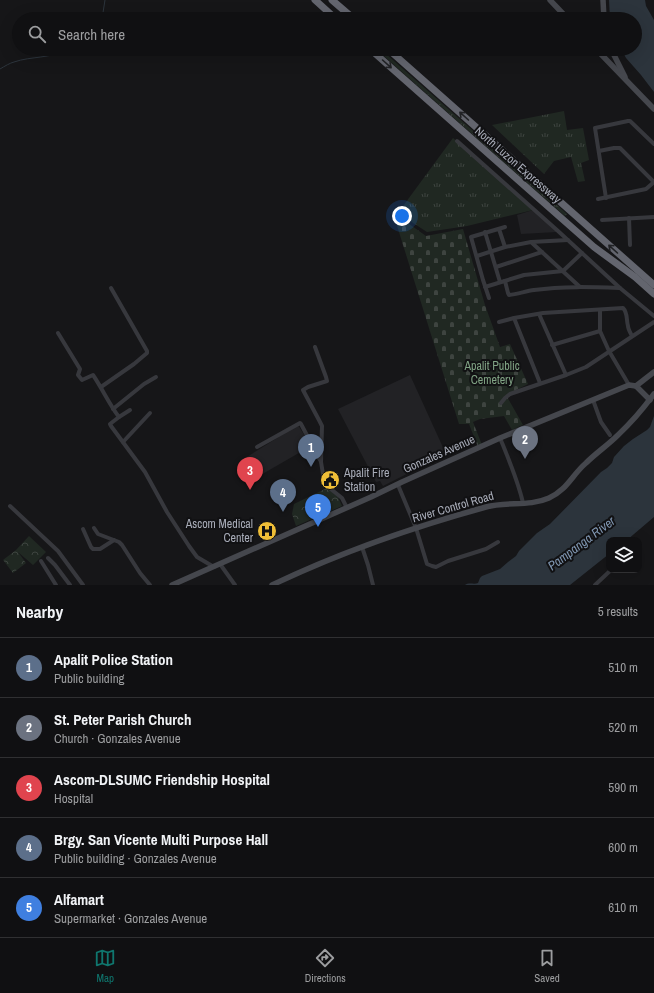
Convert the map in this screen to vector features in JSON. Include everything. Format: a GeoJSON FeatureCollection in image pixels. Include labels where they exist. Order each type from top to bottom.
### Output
{"type":"FeatureCollection","features":[{"type":"Feature","properties":{"kind":"highway"},"geometry":{"type":"LineString","coordinates":[[315,0],[328,12]]}},
{"type":"Feature","properties":{"kind":"highway"},"geometry":{"type":"LineString","coordinates":[[332,0],[346,12]]}},
{"type":"Feature","properties":{"kind":"highway","name":"North Luzon Expressway"},"geometry":{"type":"LineString","coordinates":[[378,56],[594,247],[635,277],[654,294]]}},
{"type":"Feature","properties":{"kind":"highway","name":"North Luzon Expressway"},"geometry":{"type":"LineString","coordinates":[[396,56],[654,285]]}},
{"type":"Feature","properties":{"kind":"main road"},"geometry":{"type":"LineString","coordinates":[[550,0],[561,12]]}},
{"type":"Feature","properties":{"kind":"main road"},"geometry":{"type":"LineString","coordinates":[[603,0],[604,12]]}},
{"type":"Feature","properties":{"kind":"main road"},"geometry":{"type":"LineString","coordinates":[[603,56],[654,109]]}},
{"type":"Feature","properties":{"kind":"main road"},"geometry":{"type":"LineString","coordinates":[[614,56],[628,83]]}},
{"type":"Feature","properties":{"kind":"main road"},"geometry":{"type":"LineString","coordinates":[[636,386],[654,372]]}},
{"type":"Feature","properties":{"kind":"main road"},"geometry":{"type":"LineString","coordinates":[[629,385],[636,386],[650,400]]}},
{"type":"Feature","properties":{"kind":"main road","name":"Gonzales Avenue"},"geometry":{"type":"LineString","coordinates":[[172,585],[347,508],[500,438],[629,385]]}},
{"type":"Feature","properties":{"kind":"main road","name":"River Control Road"},"geometry":{"type":"LineString","coordinates":[[272,585],[329,560],[416,528],[488,507],[509,503],[532,503],[548,499],[563,489],[584,464],[613,440],[654,394]]}},
{"type":"Feature","properties":{"kind":"street"},"geometry":{"type":"LineString","coordinates":[[606,198],[595,128],[628,120],[654,144]]}},
{"type":"Feature","properties":{"kind":"street"},"geometry":{"type":"LineString","coordinates":[[457,141],[620,288],[654,316]]}},
{"type":"Feature","properties":{"kind":"street"},"geometry":{"type":"LineString","coordinates":[[598,199],[646,189],[654,182],[620,148],[599,151]]}},
{"type":"Feature","properties":{"kind":"street"},"geometry":{"type":"LineString","coordinates":[[602,220],[654,217]]}},
{"type":"Feature","properties":{"kind":"street"},"geometry":{"type":"LineString","coordinates":[[629,218],[630,245]]}},
{"type":"Feature","properties":{"kind":"street"},"geometry":{"type":"LineString","coordinates":[[489,298],[471,237],[505,227]]}},
{"type":"Feature","properties":{"kind":"street"},"geometry":{"type":"LineString","coordinates":[[499,228],[505,247]]}},
{"type":"Feature","properties":{"kind":"street"},"geometry":{"type":"LineString","coordinates":[[485,232],[496,267],[508,295],[532,290],[580,287],[620,288]]}},
{"type":"Feature","properties":{"kind":"street"},"geometry":{"type":"LineString","coordinates":[[477,256],[505,247],[531,242],[568,240]]}},
{"type":"Feature","properties":{"kind":"street"},"geometry":{"type":"LineString","coordinates":[[531,242],[580,287]]}},
{"type":"Feature","properties":{"kind":"street"},"geometry":{"type":"LineString","coordinates":[[496,267],[542,252]]}},
{"type":"Feature","properties":{"kind":"street"},"geometry":{"type":"LineString","coordinates":[[485,287],[524,275],[563,271],[582,253]]}},
{"type":"Feature","properties":{"kind":"street"},"geometry":{"type":"LineString","coordinates":[[102,387],[144,357],[147,353],[111,288]]}},
{"type":"Feature","properties":{"kind":"street"},"geometry":{"type":"LineString","coordinates":[[500,322],[539,314],[623,308],[625,310],[628,328],[632,336]]}},
{"type":"Feature","properties":{"kind":"street"},"geometry":{"type":"LineString","coordinates":[[600,310],[600,331],[609,351],[629,385]]}},
{"type":"Feature","properties":{"kind":"street"},"geometry":{"type":"LineString","coordinates":[[539,314],[566,375]]}},
{"type":"Feature","properties":{"kind":"street"},"geometry":{"type":"LineString","coordinates":[[514,318],[540,383]]}},
{"type":"Feature","properties":{"kind":"street"},"geometry":{"type":"LineString","coordinates":[[501,403],[510,394],[586,367],[654,322]]}},
{"type":"Feature","properties":{"kind":"street"},"geometry":{"type":"LineString","coordinates":[[552,345],[600,331]]}},
{"type":"Feature","properties":{"kind":"street"},"geometry":{"type":"LineString","coordinates":[[58,333],[80,369],[78,375],[82,380],[93,375],[102,387],[113,409],[119,417]]}},
{"type":"Feature","properties":{"kind":"street"},"geometry":{"type":"LineString","coordinates":[[315,347],[327,381],[303,390],[322,426],[321,462],[324,480],[327,486],[342,498],[347,508]]}},
{"type":"Feature","properties":{"kind":"street"},"geometry":{"type":"LineString","coordinates":[[113,409],[156,377]]}},
{"type":"Feature","properties":{"kind":"street"},"geometry":{"type":"LineString","coordinates":[[593,400],[601,422],[610,435]]}},
{"type":"Feature","properties":{"kind":"street"},"geometry":{"type":"LineString","coordinates":[[130,410],[110,424],[110,426],[145,472],[166,512],[197,557],[214,567]]}},
{"type":"Feature","properties":{"kind":"street"},"geometry":{"type":"LineString","coordinates":[[123,442],[150,413]]}},
{"type":"Feature","properties":{"kind":"street"},"geometry":{"type":"LineString","coordinates":[[257,448],[300,423],[321,462]]}},
{"type":"Feature","properties":{"kind":"street"},"geometry":{"type":"LineString","coordinates":[[500,438],[520,491],[522,504]]}},
{"type":"Feature","properties":{"kind":"street"},"geometry":{"type":"LineString","coordinates":[[398,485],[416,528],[426,564],[436,566],[486,548],[498,542]]}},
{"type":"Feature","properties":{"kind":"street"},"geometry":{"type":"LineString","coordinates":[[10,506],[58,551],[83,585]]}},
{"type":"Feature","properties":{"kind":"street"},"geometry":{"type":"LineString","coordinates":[[94,528],[98,534],[119,542],[122,545],[140,573],[150,585]]}},
{"type":"Feature","properties":{"kind":"street"},"geometry":{"type":"LineString","coordinates":[[83,530],[93,549],[98,550],[114,540]]}},
{"type":"Feature","properties":{"kind":"street"},"geometry":{"type":"LineString","coordinates":[[362,547],[373,585]]}},
{"type":"Feature","properties":{"kind":"street"},"geometry":{"type":"LineString","coordinates":[[48,558],[70,585]]}},
{"type":"Feature","properties":{"kind":"street"},"geometry":{"type":"LineString","coordinates":[[41,561],[56,585]]}},
{"type":"Feature","properties":{"kind":"street"},"geometry":{"type":"LineString","coordinates":[[220,564],[235,585]]}},
{"type":"Feature","properties":{"kind":"street"},"geometry":{"type":"LineString","coordinates":[[595,585],[608,573]]}},
{"type":"Feature","properties":{"kind":"shaded area"},"geometry":{"type":"Polygon","coordinates":[[[533,210],[557,232],[521,234],[517,215],[533,210]]]}},
{"type":"Feature","properties":{"kind":"shaded area"},"geometry":{"type":"Polygon","coordinates":[[[410,375],[446,454],[383,486],[380,481],[376,482],[338,409],[410,375]]]}},
{"type":"Feature","properties":{"kind":"shaded area"},"geometry":{"type":"Polygon","coordinates":[[[298,425],[311,446],[259,476],[247,457],[298,425]]]}},
{"type":"Feature","properties":{"kind":"green space"},"geometry":{"type":"Polygon","coordinates":[[[384,56],[388,56],[567,214],[565,216],[384,56]]]}},
{"type":"Feature","properties":{"kind":"green space"},"geometry":{"type":"Polygon","coordinates":[[[564,111],[567,130],[583,128],[589,160],[581,163],[585,181],[578,182],[571,157],[554,161],[544,174],[492,125],[564,111]]]}},
{"type":"Feature","properties":{"kind":"green space"},"geometry":{"type":"Polygon","coordinates":[[[453,138],[533,210],[467,226],[427,232],[398,213],[453,138]]]}},
{"type":"Feature","properties":{"kind":"green space","name":"Apalit Public Cemetery"},"geometry":{"type":"Polygon","coordinates":[[[395,214],[426,236],[463,229],[485,305],[500,347],[510,344],[528,384],[506,395],[523,425],[512,430],[504,416],[480,419],[473,422],[482,445],[478,447],[469,424],[459,424],[394,216],[395,214]]]}},
{"type":"Feature","properties":{"kind":"green space"},"geometry":{"type":"Polygon","coordinates":[[[327,488],[338,497],[342,506],[296,526],[292,514],[294,504],[327,488]]]}},
{"type":"Feature","properties":{"kind":"green space"},"geometry":{"type":"Polygon","coordinates":[[[29,536],[46,552],[33,565],[18,552],[26,563],[13,573],[3,560],[16,550],[29,536]]]}},
{"type":"Feature","properties":{"kind":"water"},"geometry":{"type":"Polygon","coordinates":[[[609,0],[645,0],[646,6],[654,20],[654,92],[625,56],[642,56],[642,12],[610,12],[609,0]]]}},
{"type":"Feature","properties":{"kind":"water","name":"Pampanga River"},"geometry":{"type":"Polygon","coordinates":[[[654,416],[654,517],[631,537],[606,537],[606,556],[570,585],[465,585],[478,583],[482,576],[500,569],[516,556],[537,533],[550,524],[601,472],[612,463],[614,457],[624,446],[650,427],[654,416]]]}},
{"type":"Feature","properties":{"kind":"waterway"},"geometry":{"type":"LineString","coordinates":[[103,12],[105,0]]}},
{"type":"Feature","properties":{"kind":"waterway"},"geometry":{"type":"LineString","coordinates":[[0,69],[21,60],[48,56]]}},
{"type":"Feature","properties":{"kind":"place","name":"St. Peter Parish Church"},"geometry":{"type":"Point","coordinates":[525,459]}},
{"type":"Feature","properties":{"kind":"place","name":"Apalit Police Station"},"geometry":{"type":"Point","coordinates":[311,467]}},
{"type":"Feature","properties":{"kind":"place","name":"Apalit Fire Station"},"geometry":{"type":"Point","coordinates":[330,480]}},
{"type":"Feature","properties":{"kind":"place","name":"Ascom-DLSUMC Friendship Hospital"},"geometry":{"type":"Point","coordinates":[250,490]}},
{"type":"Feature","properties":{"kind":"place","name":"Brgy. San Vicente Multi Purpose Hall"},"geometry":{"type":"Point","coordinates":[283,512]}},
{"type":"Feature","properties":{"kind":"place","name":"Alfamart"},"geometry":{"type":"Point","coordinates":[318,527]}},
{"type":"Feature","properties":{"kind":"place","name":"Ascom Medical Center"},"geometry":{"type":"Point","coordinates":[267,531]}}]}
